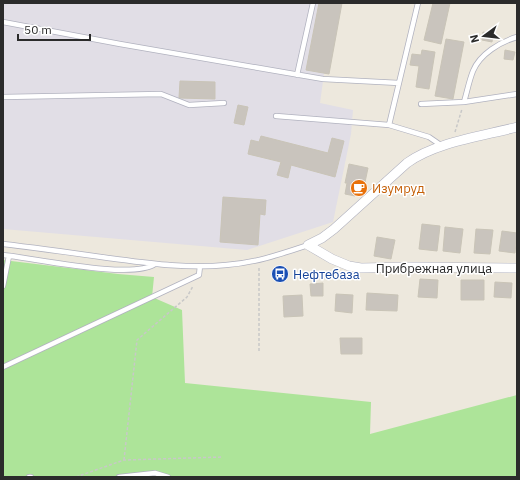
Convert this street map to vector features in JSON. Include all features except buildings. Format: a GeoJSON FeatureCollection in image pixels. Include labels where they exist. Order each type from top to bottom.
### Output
{"type":"FeatureCollection","features":[{"type":"Feature","properties":{"kind":"street"},"geometry":{"type":"LineString","coordinates":[[308,245],[322,238],[334,229],[413,159],[429,150],[442,146],[517,127]]}},
{"type":"Feature","properties":{"kind":"street","name":"Прибрежная улица"},"geometry":{"type":"LineString","coordinates":[[308,245],[332,259],[349,266],[361,268],[517,268]]}},
{"type":"Feature","properties":{"kind":"lane"},"geometry":{"type":"LineString","coordinates":[[297,75],[313,3]]}},
{"type":"Feature","properties":{"kind":"lane"},"geometry":{"type":"LineString","coordinates":[[389,125],[418,3]]}},
{"type":"Feature","properties":{"kind":"lane"},"geometry":{"type":"LineString","coordinates":[[3,22],[297,75],[323,79],[399,83]]}},
{"type":"Feature","properties":{"kind":"lane"},"geometry":{"type":"LineString","coordinates":[[464,102],[473,70],[480,60],[492,49],[517,37]]}},
{"type":"Feature","properties":{"kind":"lane"},"geometry":{"type":"LineString","coordinates":[[3,97],[161,94],[189,105],[224,104]]}},
{"type":"Feature","properties":{"kind":"lane"},"geometry":{"type":"LineString","coordinates":[[421,104],[464,102],[517,94]]}},
{"type":"Feature","properties":{"kind":"lane"},"geometry":{"type":"LineString","coordinates":[[276,116],[389,125],[429,137],[442,146]]}},
{"type":"Feature","properties":{"kind":"lane"},"geometry":{"type":"LineString","coordinates":[[3,244],[155,264],[200,266],[227,265],[259,260],[308,245]]}},
{"type":"Feature","properties":{"kind":"lane"},"geometry":{"type":"LineString","coordinates":[[3,255],[113,270],[144,269],[155,264]]}},
{"type":"Feature","properties":{"kind":"lane"},"geometry":{"type":"LineString","coordinates":[[3,286],[9,256]]}},
{"type":"Feature","properties":{"kind":"lane"},"geometry":{"type":"LineString","coordinates":[[3,367],[199,276],[200,266]]}},
{"type":"Feature","properties":{"kind":"lane"},"geometry":{"type":"LineString","coordinates":[[120,477],[154,473],[168,477]]}},
{"type":"Feature","properties":{"kind":"path"},"geometry":{"type":"LineString","coordinates":[[452,143],[464,102]]}},
{"type":"Feature","properties":{"kind":"path"},"geometry":{"type":"LineString","coordinates":[[259,260],[259,351]]}},
{"type":"Feature","properties":{"kind":"path"},"geometry":{"type":"LineString","coordinates":[[124,460],[137,340],[187,297],[199,276]]}},
{"type":"Feature","properties":{"kind":"path"},"geometry":{"type":"LineString","coordinates":[[76,477],[124,460],[223,457]]}},
{"type":"Feature","properties":{"kind":"shaded area","name":"Нефтебаза"},"geometry":{"type":"Polygon","coordinates":[[[3,3],[342,3],[329,74],[324,74],[320,103],[353,110],[351,134],[333,222],[247,250],[3,229],[3,3]]]}},
{"type":"Feature","properties":{"kind":"green space"},"geometry":{"type":"Polygon","coordinates":[[[3,260],[154,277],[152,297],[182,310],[185,383],[371,402],[370,434],[517,395],[517,477],[3,477],[3,260]]]}},
{"type":"Feature","properties":{"kind":"place","name":"Изумруд"},"geometry":{"type":"Point","coordinates":[359,188]}},
{"type":"Feature","properties":{"kind":"place","name":"Нефтебаза"},"geometry":{"type":"Point","coordinates":[280,274]}}]}
